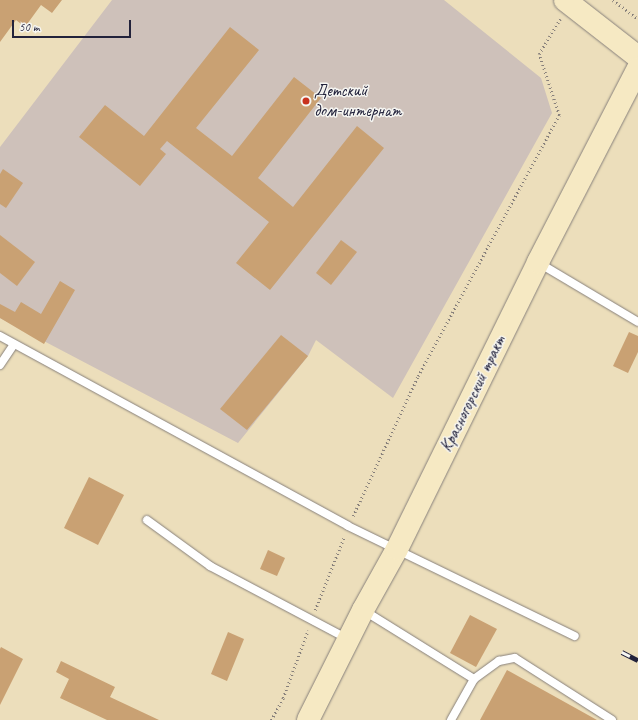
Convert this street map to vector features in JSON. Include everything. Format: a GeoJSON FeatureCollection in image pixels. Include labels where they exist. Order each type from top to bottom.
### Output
{"type":"FeatureCollection","features":[{"type":"Feature","properties":{"kind":"main road"},"geometry":{"type":"LineString","coordinates":[[567,2],[638,57]]}},
{"type":"Feature","properties":{"kind":"main road","name":"Красногорский тракт"},"geometry":{"type":"LineString","coordinates":[[308,720],[363,610],[397,549],[538,262],[638,68]]}},
{"type":"Feature","properties":{"kind":"lane"},"geometry":{"type":"LineString","coordinates":[[538,262],[638,322]]}},
{"type":"Feature","properties":{"kind":"lane"},"geometry":{"type":"LineString","coordinates":[[0,336],[348,526],[575,636]]}},
{"type":"Feature","properties":{"kind":"lane"},"geometry":{"type":"LineString","coordinates":[[0,365],[14,344]]}},
{"type":"Feature","properties":{"kind":"lane"},"geometry":{"type":"LineString","coordinates":[[147,520],[210,566],[348,640]]}},
{"type":"Feature","properties":{"kind":"lane"},"geometry":{"type":"LineString","coordinates":[[363,610],[474,679]]}},
{"type":"Feature","properties":{"kind":"lane"},"geometry":{"type":"LineString","coordinates":[[451,720],[474,679],[499,661],[515,658],[612,720]]}},
{"type":"Feature","properties":{"kind":"path"},"geometry":{"type":"LineString","coordinates":[[613,0],[638,19]]}},
{"type":"Feature","properties":{"kind":"path"},"geometry":{"type":"LineString","coordinates":[[348,526],[418,376],[559,115],[540,54],[567,2]]}},
{"type":"Feature","properties":{"kind":"shaded area"},"geometry":{"type":"Polygon","coordinates":[[[112,0],[444,0],[541,78],[552,113],[393,398],[316,340],[308,356],[238,443],[0,318],[0,147],[112,0]]]}},
{"type":"Feature","properties":{"kind":"building"},"geometry":{"type":"Polygon","coordinates":[[[0,0],[62,0],[52,13],[41,5],[25,27],[16,20],[0,42],[0,0]]]}},
{"type":"Feature","properties":{"kind":"building"},"geometry":{"type":"Polygon","coordinates":[[[230,27],[259,50],[196,128],[232,156],[294,77],[321,98],[258,178],[293,207],[357,126],[384,148],[270,290],[236,263],[269,222],[167,141],[160,149],[166,154],[140,186],[79,137],[105,105],[144,136],[230,27]]]}},
{"type":"Feature","properties":{"kind":"building"},"geometry":{"type":"Polygon","coordinates":[[[3,169],[23,183],[6,208],[0,204],[0,174],[3,169]]]}},
{"type":"Feature","properties":{"kind":"building"},"geometry":{"type":"Polygon","coordinates":[[[0,235],[35,262],[17,286],[0,273],[0,235]]]}},
{"type":"Feature","properties":{"kind":"building"},"geometry":{"type":"Polygon","coordinates":[[[341,240],[357,252],[331,285],[316,273],[341,240]]]}},
{"type":"Feature","properties":{"kind":"building"},"geometry":{"type":"Polygon","coordinates":[[[60,281],[75,290],[44,344],[0,318],[0,304],[15,312],[21,302],[41,314],[60,281]]]}},
{"type":"Feature","properties":{"kind":"building"},"geometry":{"type":"Polygon","coordinates":[[[629,332],[638,336],[638,352],[628,373],[613,366],[629,332]]]}},
{"type":"Feature","properties":{"kind":"building"},"geometry":{"type":"Polygon","coordinates":[[[281,335],[308,356],[247,430],[220,409],[281,335]]]}},
{"type":"Feature","properties":{"kind":"building"},"geometry":{"type":"Polygon","coordinates":[[[89,477],[124,495],[98,545],[64,528],[89,477]]]}},
{"type":"Feature","properties":{"kind":"building"},"geometry":{"type":"Polygon","coordinates":[[[268,550],[285,558],[277,576],[260,569],[268,550]]]}},
{"type":"Feature","properties":{"kind":"building"},"geometry":{"type":"Polygon","coordinates":[[[470,615],[497,629],[476,667],[450,653],[470,615]]]}},
{"type":"Feature","properties":{"kind":"building"},"geometry":{"type":"Polygon","coordinates":[[[228,632],[244,639],[227,681],[211,674],[228,632]]]}},
{"type":"Feature","properties":{"kind":"building"},"geometry":{"type":"Polygon","coordinates":[[[1,647],[23,659],[0,705],[0,649],[1,647]]]}},
{"type":"Feature","properties":{"kind":"building"},"geometry":{"type":"Polygon","coordinates":[[[61,661],[115,687],[110,697],[159,720],[107,720],[60,698],[69,679],[56,672],[61,661]]]}},
{"type":"Feature","properties":{"kind":"building"},"geometry":{"type":"Polygon","coordinates":[[[507,670],[597,720],[480,720],[507,670]]]}},
{"type":"Feature","properties":{"kind":"railway"},"geometry":{"type":"LineString","coordinates":[[622,652],[638,660]]}},
{"type":"Feature","properties":{"kind":"place","name":"Детский дом-интернат"},"geometry":{"type":"Point","coordinates":[306,101]}}]}
